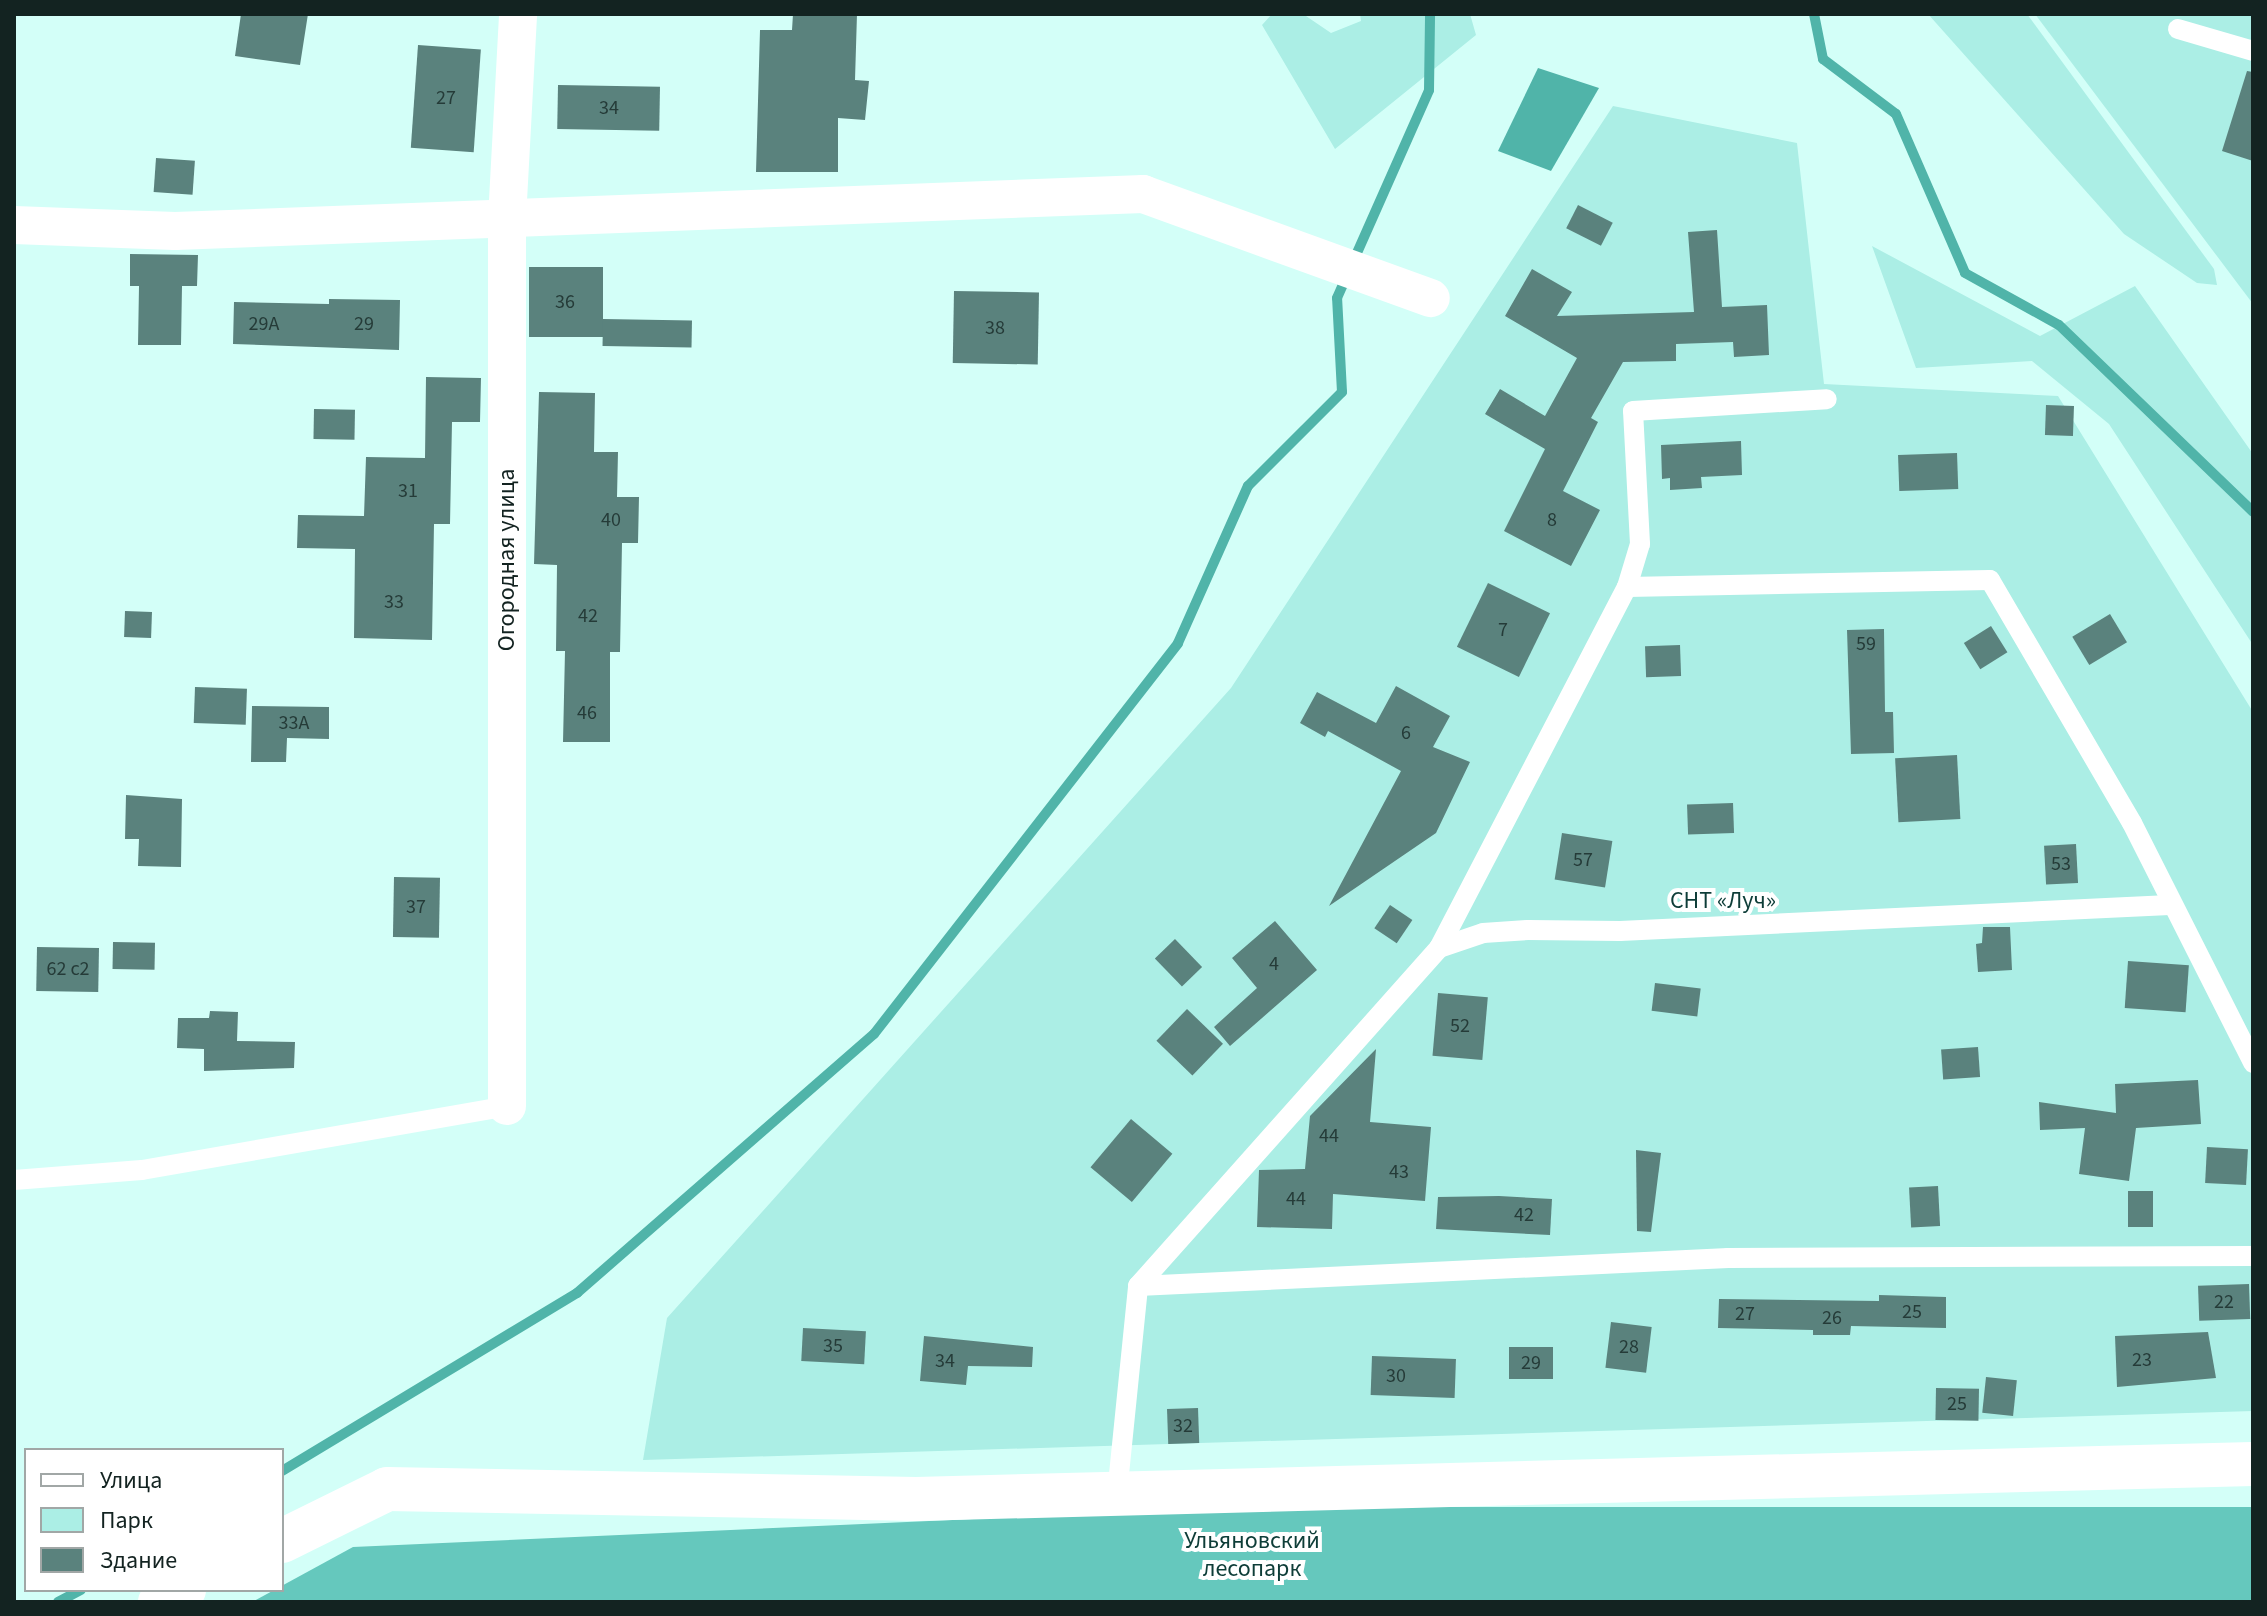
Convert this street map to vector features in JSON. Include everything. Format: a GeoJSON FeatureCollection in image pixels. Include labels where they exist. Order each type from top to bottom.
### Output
{"type":"FeatureCollection","features":[{"type":"Feature","properties":{"kind":"street","name":"Огородная улица"},"geometry":{"type":"LineString","coordinates":[[507,1106],[507,219],[518,14]]}},
{"type":"Feature","properties":{"kind":"street"},"geometry":{"type":"LineString","coordinates":[[14,225],[175,231],[1143,194],[1431,298]]}},
{"type":"Feature","properties":{"kind":"street"},"geometry":{"type":"LineString","coordinates":[[284,1540],[387,1489],[916,1499],[2253,1464]]}},
{"type":"Feature","properties":{"kind":"street"},"geometry":{"type":"LineString","coordinates":[[160,1602],[180,1592]]}},
{"type":"Feature","properties":{"kind":"lane"},"geometry":{"type":"LineString","coordinates":[[2178,29],[2253,51]]}},
{"type":"Feature","properties":{"kind":"lane"},"geometry":{"type":"LineString","coordinates":[[1117,1494],[1138,1286],[1439,948],[1627,587],[1640,544],[1633,411],[1827,399]]}},
{"type":"Feature","properties":{"kind":"lane"},"geometry":{"type":"LineString","coordinates":[[1627,587],[1990,580],[2132,823],[2169,905],[2253,1063]]}},
{"type":"Feature","properties":{"kind":"lane"},"geometry":{"type":"LineString","coordinates":[[1439,948],[1483,933],[1528,930],[1620,931],[2169,905]]}},
{"type":"Feature","properties":{"kind":"lane"},"geometry":{"type":"LineString","coordinates":[[14,1180],[142,1170],[507,1106]]}},
{"type":"Feature","properties":{"kind":"lane"},"geometry":{"type":"LineString","coordinates":[[1138,1286],[1728,1258],[2253,1256]]}},
{"type":"Feature","properties":{"kind":"green space"},"geometry":{"type":"Polygon","coordinates":[[[1272,14],[1303,14],[1331,33],[1361,21],[1360,14],[1470,14],[1476,35],[1335,149],[1262,25],[1272,14]]]}},
{"type":"Feature","properties":{"kind":"green space"},"geometry":{"type":"Polygon","coordinates":[[[1928,14],[2027,14],[2214,269],[2217,285],[2197,283],[2124,234],[1928,14]]]}},
{"type":"Feature","properties":{"kind":"green space"},"geometry":{"type":"Polygon","coordinates":[[[2035,14],[2253,14],[2253,304],[2035,14]]]}},
{"type":"Feature","properties":{"kind":"green space","name":"СНТ «Луч»"},"geometry":{"type":"Polygon","coordinates":[[[1613,106],[1797,143],[1824,384],[2058,396],[2253,712],[2253,1411],[643,1460],[667,1318],[1231,688],[1613,106]]]}},
{"type":"Feature","properties":{"kind":"green space"},"geometry":{"type":"Polygon","coordinates":[[[1872,246],[2040,336],[2135,286],[2253,454],[2253,645],[2109,424],[2032,361],[1916,368],[1872,246]]]}},
{"type":"Feature","properties":{"kind":"green space","name":"Ульяновский лесопарк"},"geometry":{"type":"Polygon","coordinates":[[[1239,1507],[2253,1507],[2253,1602],[252,1602],[270,1592],[284,1592],[284,1585],[353,1547],[1239,1507]]]}},
{"type":"Feature","properties":{"kind":"shaded area"},"geometry":{"type":"Polygon","coordinates":[[[1538,68],[1599,88],[1551,171],[1498,151],[1538,68]]]}},
{"type":"Feature","properties":{"kind":"building"},"geometry":{"type":"Polygon","coordinates":[[[241,14],[308,14],[300,65],[235,56],[241,14]]]}},
{"type":"Feature","properties":{"kind":"building"},"geometry":{"type":"Polygon","coordinates":[[[793,14],[857,14],[855,80],[869,81],[865,120],[838,118],[838,172],[756,172],[760,30],[792,30],[793,14]]]}},
{"type":"Feature","properties":{"kind":"building"},"geometry":{"type":"Polygon","coordinates":[[[418,45],[481,49],[474,152],[411,148],[418,45]]]}},
{"type":"Feature","properties":{"kind":"building"},"geometry":{"type":"Polygon","coordinates":[[[2247,71],[2253,72],[2253,161],[2222,151],[2247,71]]]}},
{"type":"Feature","properties":{"kind":"building"},"geometry":{"type":"Polygon","coordinates":[[[558,85],[660,87],[659,131],[557,129],[558,85]]]}},
{"type":"Feature","properties":{"kind":"building"},"geometry":{"type":"Polygon","coordinates":[[[156,158],[195,161],[193,195],[154,192],[156,158]]]}},
{"type":"Feature","properties":{"kind":"building"},"geometry":{"type":"Polygon","coordinates":[[[1578,205],[1613,223],[1601,246],[1566,228],[1578,205]]]}},
{"type":"Feature","properties":{"kind":"building"},"geometry":{"type":"Polygon","coordinates":[[[1717,230],[1722,307],[1767,305],[1769,355],[1734,357],[1733,342],[1676,344],[1676,361],[1623,362],[1591,418],[1598,422],[1563,491],[1600,510],[1571,566],[1504,531],[1545,449],[1485,414],[1500,389],[1545,416],[1577,358],[1505,316],[1532,269],[1572,292],[1557,316],[1694,312],[1688,232],[1717,230]]]}},
{"type":"Feature","properties":{"kind":"building"},"geometry":{"type":"Polygon","coordinates":[[[130,254],[198,255],[197,286],[182,286],[181,345],[138,345],[139,286],[130,286],[130,254]]]}},
{"type":"Feature","properties":{"kind":"building"},"geometry":{"type":"Polygon","coordinates":[[[529,267],[603,267],[603,337],[529,337],[529,267]]]}},
{"type":"Feature","properties":{"kind":"building"},"geometry":{"type":"Polygon","coordinates":[[[954,291],[1039,292],[1038,364],[953,363],[954,291]]]}},
{"type":"Feature","properties":{"kind":"building"},"geometry":{"type":"Polygon","coordinates":[[[329,299],[400,300],[399,350],[233,344],[234,302],[329,304],[329,299]]]}},
{"type":"Feature","properties":{"kind":"building"},"geometry":{"type":"Polygon","coordinates":[[[603,319],[692,321],[692,348],[603,346],[603,319]]]}},
{"type":"Feature","properties":{"kind":"building"},"geometry":{"type":"Polygon","coordinates":[[[426,377],[481,378],[480,422],[452,422],[450,524],[434,524],[432,640],[354,638],[355,549],[297,548],[298,515],[364,516],[366,457],[425,458],[426,377]]]}},
{"type":"Feature","properties":{"kind":"building"},"geometry":{"type":"Polygon","coordinates":[[[539,392],[595,393],[594,452],[618,452],[617,497],[639,497],[638,543],[622,543],[620,652],[610,652],[610,742],[563,742],[565,651],[556,651],[557,565],[534,564],[539,392]]]}},
{"type":"Feature","properties":{"kind":"building"},"geometry":{"type":"Polygon","coordinates":[[[2046,405],[2074,406],[2073,436],[2045,435],[2046,405]]]}},
{"type":"Feature","properties":{"kind":"building"},"geometry":{"type":"Polygon","coordinates":[[[314,409],[355,410],[354,440],[313,439],[314,409]]]}},
{"type":"Feature","properties":{"kind":"building"},"geometry":{"type":"Polygon","coordinates":[[[1741,441],[1742,475],[1701,477],[1702,488],[1670,490],[1670,478],[1662,479],[1661,445],[1741,441]]]}},
{"type":"Feature","properties":{"kind":"building"},"geometry":{"type":"Polygon","coordinates":[[[1957,453],[1958,489],[1899,491],[1898,455],[1957,453]]]}},
{"type":"Feature","properties":{"kind":"building"},"geometry":{"type":"Polygon","coordinates":[[[1488,583],[1550,613],[1519,677],[1457,647],[1488,583]]]}},
{"type":"Feature","properties":{"kind":"building"},"geometry":{"type":"Polygon","coordinates":[[[125,611],[152,612],[151,638],[124,637],[125,611]]]}},
{"type":"Feature","properties":{"kind":"building"},"geometry":{"type":"Polygon","coordinates":[[[2110,614],[2127,642],[2089,665],[2072,637],[2110,614]]]}},
{"type":"Feature","properties":{"kind":"building"},"geometry":{"type":"Polygon","coordinates":[[[1991,626],[2007,652],[1980,669],[1964,643],[1991,626]]]}},
{"type":"Feature","properties":{"kind":"building"},"geometry":{"type":"Polygon","coordinates":[[[1884,629],[1885,712],[1893,712],[1894,753],[1851,754],[1847,630],[1884,629]]]}},
{"type":"Feature","properties":{"kind":"building"},"geometry":{"type":"Polygon","coordinates":[[[1680,645],[1681,676],[1646,677],[1645,646],[1680,645]]]}},
{"type":"Feature","properties":{"kind":"building"},"geometry":{"type":"Polygon","coordinates":[[[1396,686],[1450,716],[1433,747],[1470,762],[1436,833],[1329,906],[1401,771],[1328,731],[1325,737],[1300,723],[1317,692],[1376,723],[1396,686]]]}},
{"type":"Feature","properties":{"kind":"building"},"geometry":{"type":"Polygon","coordinates":[[[195,687],[247,689],[246,725],[194,723],[195,687]]]}},
{"type":"Feature","properties":{"kind":"building"},"geometry":{"type":"Polygon","coordinates":[[[252,706],[329,707],[329,739],[287,738],[286,762],[251,762],[252,706]]]}},
{"type":"Feature","properties":{"kind":"building"},"geometry":{"type":"Polygon","coordinates":[[[1957,755],[1960,819],[1898,822],[1895,758],[1957,755]]]}},
{"type":"Feature","properties":{"kind":"building"},"geometry":{"type":"Polygon","coordinates":[[[126,795],[182,799],[181,867],[138,866],[139,839],[125,839],[126,795]]]}},
{"type":"Feature","properties":{"kind":"building"},"geometry":{"type":"Polygon","coordinates":[[[1733,803],[1734,833],[1688,835],[1687,805],[1733,803]]]}},
{"type":"Feature","properties":{"kind":"building"},"geometry":{"type":"Polygon","coordinates":[[[1562,833],[1612,841],[1605,887],[1555,879],[1562,833]]]}},
{"type":"Feature","properties":{"kind":"building"},"geometry":{"type":"Polygon","coordinates":[[[2076,844],[2078,883],[2046,885],[2044,846],[2076,844]]]}},
{"type":"Feature","properties":{"kind":"building"},"geometry":{"type":"Polygon","coordinates":[[[394,877],[440,878],[439,938],[393,937],[394,877]]]}},
{"type":"Feature","properties":{"kind":"building"},"geometry":{"type":"Polygon","coordinates":[[[1390,905],[1412,920],[1397,943],[1374,928],[1390,905]]]}},
{"type":"Feature","properties":{"kind":"building"},"geometry":{"type":"Polygon","coordinates":[[[1275,921],[1317,970],[1230,1046],[1214,1027],[1257,988],[1232,958],[1275,921]]]}},
{"type":"Feature","properties":{"kind":"building"},"geometry":{"type":"Polygon","coordinates":[[[1983,927],[2010,927],[2012,970],[1978,972],[1976,944],[1982,943],[1983,927]]]}},
{"type":"Feature","properties":{"kind":"building"},"geometry":{"type":"Polygon","coordinates":[[[1175,939],[1202,967],[1182,987],[1155,958],[1175,939]]]}},
{"type":"Feature","properties":{"kind":"building"},"geometry":{"type":"Polygon","coordinates":[[[113,942],[155,943],[155,970],[113,969],[113,942]]]}},
{"type":"Feature","properties":{"kind":"building"},"geometry":{"type":"Polygon","coordinates":[[[37,947],[99,948],[98,992],[36,991],[37,947]]]}},
{"type":"Feature","properties":{"kind":"building"},"geometry":{"type":"Polygon","coordinates":[[[2128,961],[2189,965],[2186,1012],[2125,1008],[2128,961]]]}},
{"type":"Feature","properties":{"kind":"building"},"geometry":{"type":"Polygon","coordinates":[[[1655,983],[1701,989],[1697,1016],[1652,1011],[1655,983]]]}},
{"type":"Feature","properties":{"kind":"building"},"geometry":{"type":"Polygon","coordinates":[[[1438,993],[1488,997],[1482,1060],[1433,1056],[1438,993]]]}},
{"type":"Feature","properties":{"kind":"building"},"geometry":{"type":"Polygon","coordinates":[[[1187,1009],[1223,1044],[1192,1075],[1156,1041],[1187,1009]]]}},
{"type":"Feature","properties":{"kind":"building"},"geometry":{"type":"Polygon","coordinates":[[[210,1011],[238,1012],[237,1041],[295,1042],[294,1068],[204,1071],[204,1049],[177,1048],[178,1018],[209,1018],[210,1011]]]}},
{"type":"Feature","properties":{"kind":"building"},"geometry":{"type":"Polygon","coordinates":[[[1978,1047],[1980,1077],[1943,1080],[1941,1050],[1978,1047]]]}},
{"type":"Feature","properties":{"kind":"building"},"geometry":{"type":"Polygon","coordinates":[[[1376,1049],[1370,1122],[1431,1127],[1425,1201],[1333,1194],[1332,1229],[1257,1227],[1259,1170],[1305,1169],[1310,1116],[1376,1049]]]}},
{"type":"Feature","properties":{"kind":"building"},"geometry":{"type":"Polygon","coordinates":[[[2198,1080],[2201,1124],[2136,1128],[2129,1181],[2079,1174],[2085,1128],[2040,1130],[2039,1102],[2116,1113],[2115,1084],[2198,1080]]]}},
{"type":"Feature","properties":{"kind":"building"},"geometry":{"type":"Polygon","coordinates":[[[1131,1119],[1172,1154],[1132,1202],[1091,1167],[1131,1119]]]}},
{"type":"Feature","properties":{"kind":"building"},"geometry":{"type":"Polygon","coordinates":[[[2207,1147],[2248,1149],[2246,1185],[2205,1183],[2207,1147]]]}},
{"type":"Feature","properties":{"kind":"building"},"geometry":{"type":"Polygon","coordinates":[[[1636,1150],[1661,1153],[1651,1232],[1637,1231],[1636,1150]]]}},
{"type":"Feature","properties":{"kind":"building"},"geometry":{"type":"Polygon","coordinates":[[[1938,1186],[1940,1226],[1911,1227],[1909,1188],[1938,1186]]]}},
{"type":"Feature","properties":{"kind":"building"},"geometry":{"type":"Polygon","coordinates":[[[2128,1191],[2153,1191],[2153,1227],[2128,1227],[2128,1191]]]}},
{"type":"Feature","properties":{"kind":"building"},"geometry":{"type":"Polygon","coordinates":[[[1438,1197],[1552,1199],[1550,1235],[1436,1229],[1438,1197]]]}},
{"type":"Feature","properties":{"kind":"building"},"geometry":{"type":"Polygon","coordinates":[[[2249,1284],[2250,1319],[2199,1321],[2198,1286],[2249,1284]]]}},
{"type":"Feature","properties":{"kind":"building"},"geometry":{"type":"Polygon","coordinates":[[[1879,1295],[1946,1297],[1946,1328],[1851,1326],[1850,1335],[1813,1335],[1813,1330],[1718,1328],[1719,1299],[1879,1301],[1879,1295]]]}},
{"type":"Feature","properties":{"kind":"building"},"geometry":{"type":"Polygon","coordinates":[[[1611,1322],[1652,1327],[1646,1373],[1605,1368],[1611,1322]]]}},
{"type":"Feature","properties":{"kind":"building"},"geometry":{"type":"Polygon","coordinates":[[[803,1328],[866,1331],[864,1364],[801,1361],[803,1328]]]}},
{"type":"Feature","properties":{"kind":"building"},"geometry":{"type":"Polygon","coordinates":[[[2208,1332],[2216,1378],[2117,1387],[2115,1336],[2208,1332]]]}},
{"type":"Feature","properties":{"kind":"building"},"geometry":{"type":"Polygon","coordinates":[[[924,1336],[1033,1347],[1032,1367],[968,1366],[966,1385],[920,1381],[924,1336]]]}},
{"type":"Feature","properties":{"kind":"building"},"geometry":{"type":"Polygon","coordinates":[[[1509,1347],[1553,1347],[1553,1379],[1509,1379],[1509,1347]]]}},
{"type":"Feature","properties":{"kind":"building"},"geometry":{"type":"Polygon","coordinates":[[[1372,1356],[1456,1359],[1455,1398],[1371,1395],[1372,1356]]]}},
{"type":"Feature","properties":{"kind":"building"},"geometry":{"type":"Polygon","coordinates":[[[1986,1377],[2017,1380],[2013,1416],[1982,1413],[1986,1377]]]}},
{"type":"Feature","properties":{"kind":"building"},"geometry":{"type":"Polygon","coordinates":[[[1936,1388],[1979,1389],[1978,1421],[1935,1420],[1936,1388]]]}},
{"type":"Feature","properties":{"kind":"building"},"geometry":{"type":"Polygon","coordinates":[[[1198,1408],[1199,1443],[1168,1444],[1167,1409],[1198,1408]]]}},
{"type":"Feature","properties":{"kind":"waterway"},"geometry":{"type":"LineString","coordinates":[[284,1470],[577,1293],[874,1034],[1178,643],[1248,486],[1342,392],[1337,298],[1429,90],[1430,14]]}},
{"type":"Feature","properties":{"kind":"waterway"},"geometry":{"type":"LineString","coordinates":[[1814,14],[1823,59],[1896,114],[1965,273],[2059,325],[2253,512]]}},
{"type":"Feature","properties":{"kind":"waterway"},"geometry":{"type":"LineString","coordinates":[[58,1602],[77,1592]]}}]}
